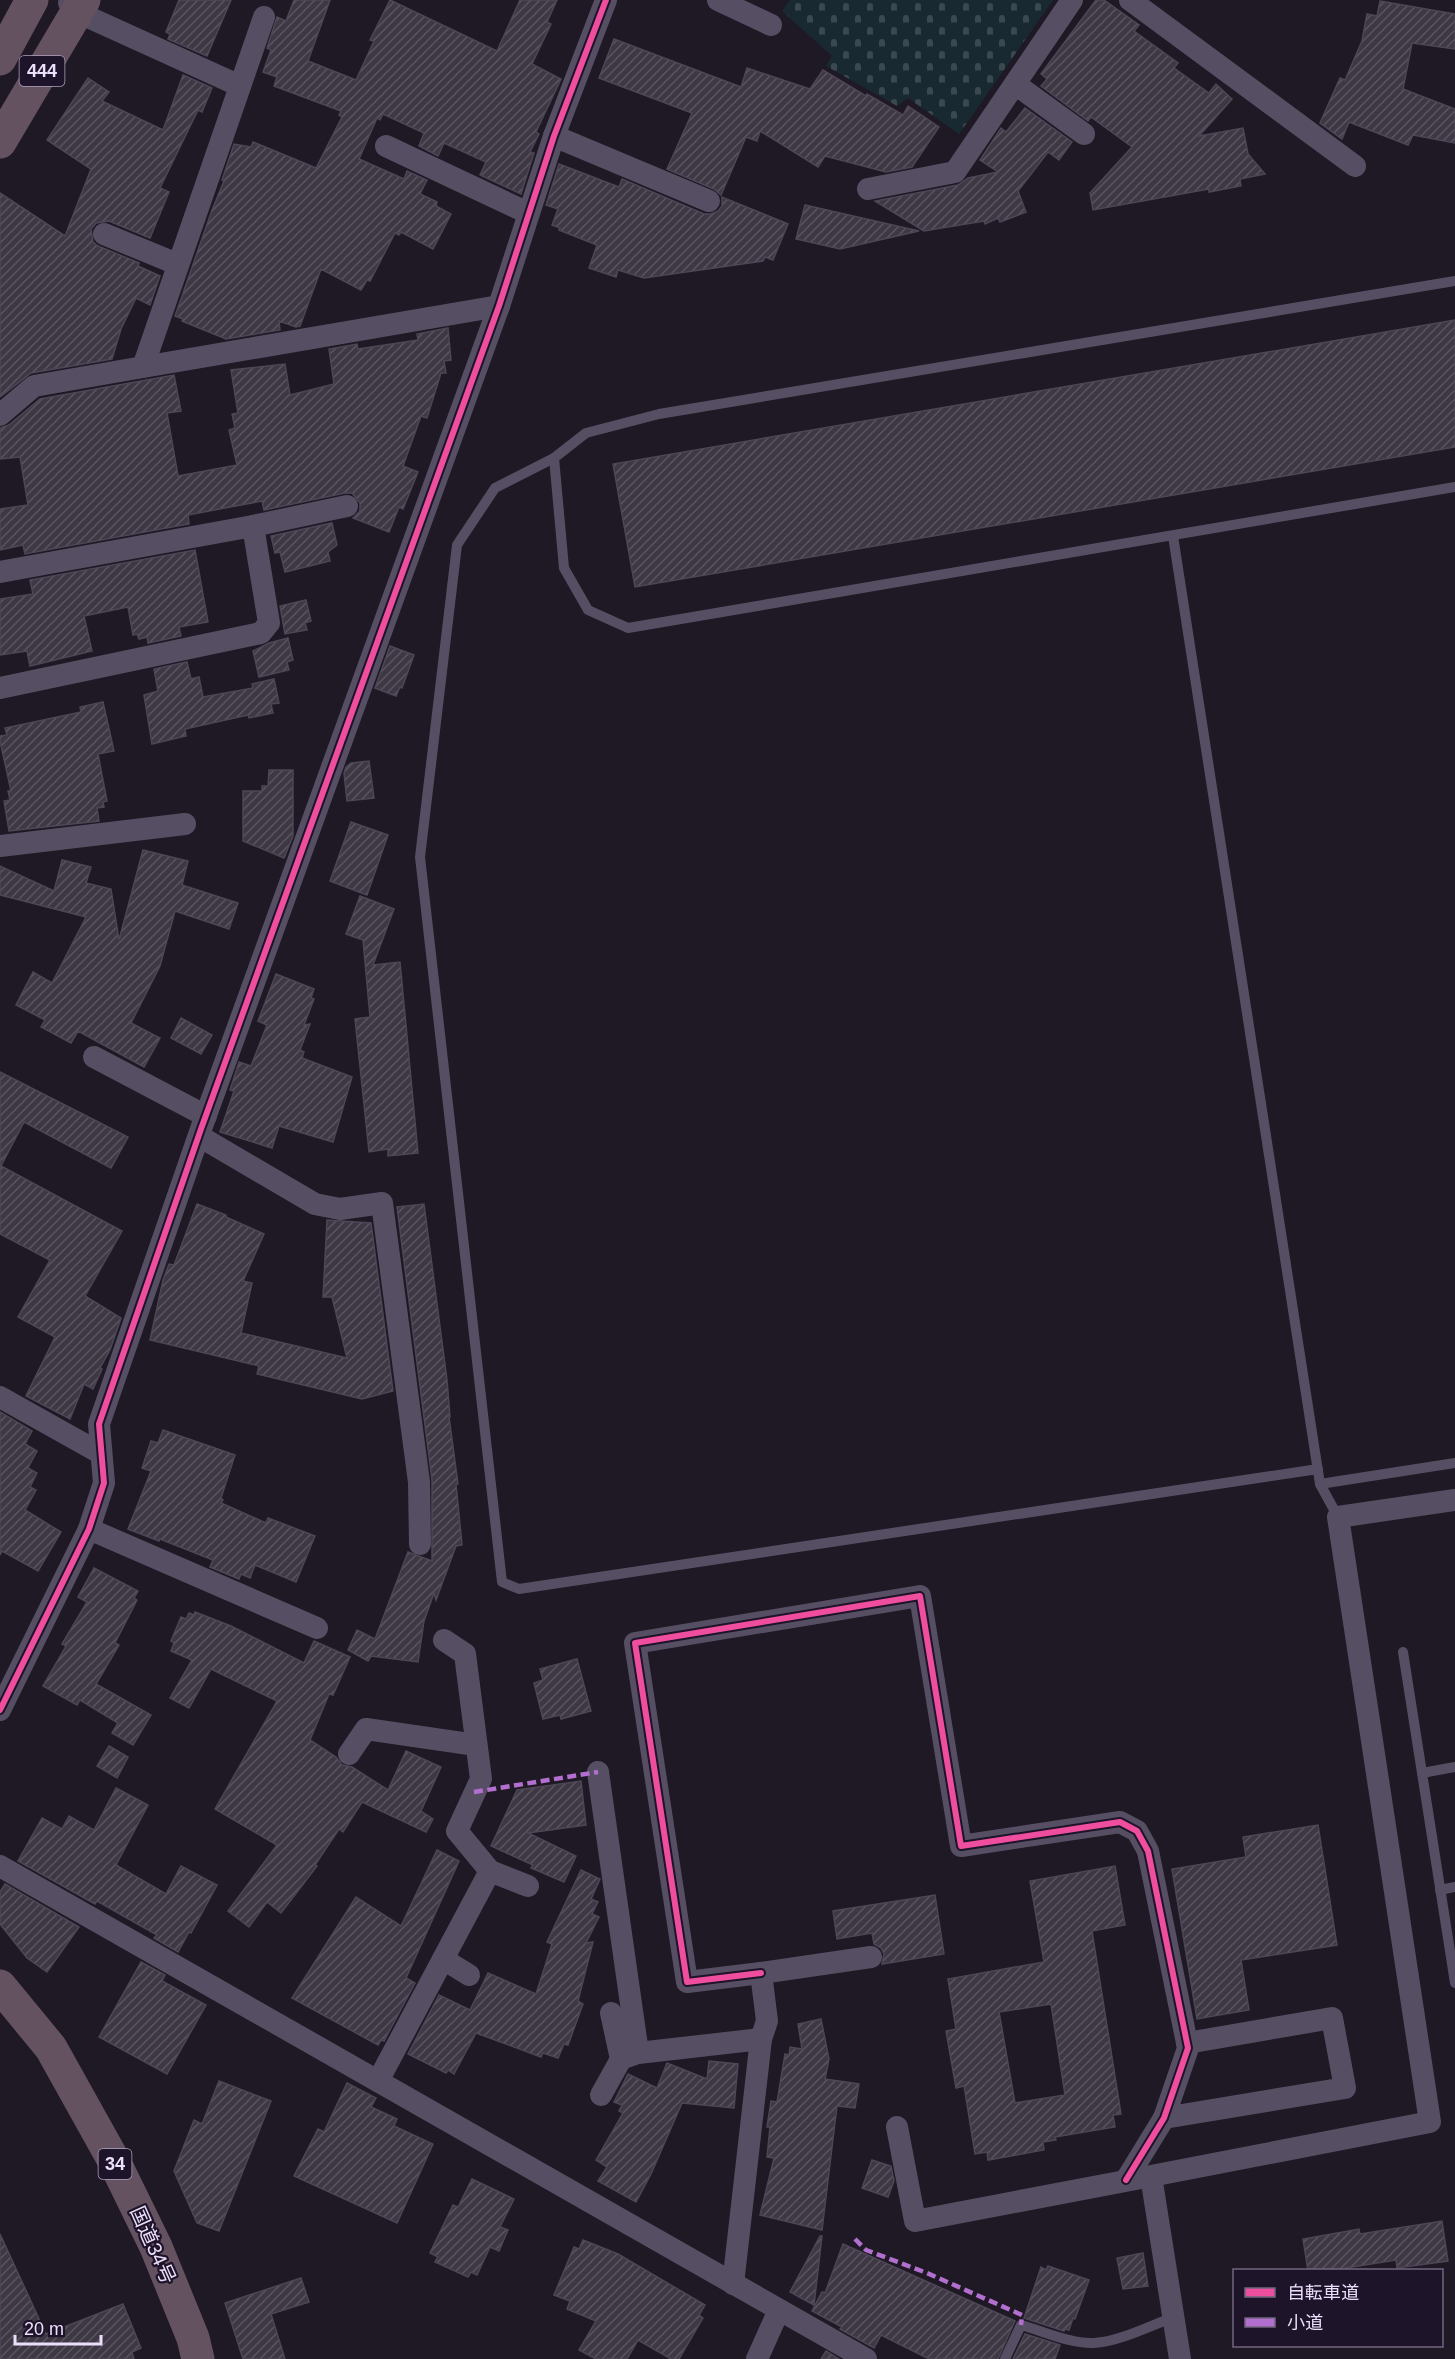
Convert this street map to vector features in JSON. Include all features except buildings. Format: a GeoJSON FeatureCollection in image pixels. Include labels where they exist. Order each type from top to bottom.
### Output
{"type":"FeatureCollection","features":[{"type":"Feature","properties":{"kind":"highway","name":"444"},"geometry":{"type":"LineString","coordinates":[[0,59],[32,0]]}},
{"type":"Feature","properties":{"kind":"highway","name":"444"},"geometry":{"type":"LineString","coordinates":[[0,142],[76,4]]}},
{"type":"Feature","properties":{"kind":"highway","name":"国道34号"},"geometry":{"type":"LineString","coordinates":[[0,1986],[51,2048],[114,2161],[156,2247],[193,2338],[198,2359]]}},
{"type":"Feature","properties":{"kind":"street"},"geometry":{"type":"LineString","coordinates":[[0,1710],[89,1529],[104,1484],[99,1424],[203,1126],[499,306],[555,136],[606,0]]}},
{"type":"Feature","properties":{"kind":"street"},"geometry":{"type":"LineString","coordinates":[[718,0],[771,25]]}},
{"type":"Feature","properties":{"kind":"street"},"geometry":{"type":"LineString","coordinates":[[868,189],[955,172],[1072,0]]}},
{"type":"Feature","properties":{"kind":"street"},"geometry":{"type":"LineString","coordinates":[[1130,0],[1355,166]]}},
{"type":"Feature","properties":{"kind":"street"},"geometry":{"type":"LineString","coordinates":[[76,4],[240,86]]}},
{"type":"Feature","properties":{"kind":"street"},"geometry":{"type":"LineString","coordinates":[[143,366],[264,17]]}},
{"type":"Feature","properties":{"kind":"street"},"geometry":{"type":"LineString","coordinates":[[1015,84],[1084,134]]}},
{"type":"Feature","properties":{"kind":"street"},"geometry":{"type":"LineString","coordinates":[[555,136],[709,201]]}},
{"type":"Feature","properties":{"kind":"street"},"geometry":{"type":"LineString","coordinates":[[386,146],[528,213]]}},
{"type":"Feature","properties":{"kind":"street"},"geometry":{"type":"LineString","coordinates":[[104,234],[177,264]]}},
{"type":"Feature","properties":{"kind":"street"},"geometry":{"type":"LineString","coordinates":[[0,415],[34,386],[499,306]]}},
{"type":"Feature","properties":{"kind":"street"},"geometry":{"type":"LineString","coordinates":[[0,572],[252,526],[347,506]]}},
{"type":"Feature","properties":{"kind":"street"},"geometry":{"type":"LineString","coordinates":[[0,688],[261,633],[270,624],[252,526]]}},
{"type":"Feature","properties":{"kind":"street"},"geometry":{"type":"LineString","coordinates":[[0,846],[185,824]]}},
{"type":"Feature","properties":{"kind":"street"},"geometry":{"type":"LineString","coordinates":[[94,1057],[203,1126],[315,1204],[340,1209],[382,1203],[419,1482],[420,1544]]}},
{"type":"Feature","properties":{"kind":"street"},"geometry":{"type":"LineString","coordinates":[[0,1397],[100,1453]]}},
{"type":"Feature","properties":{"kind":"street"},"geometry":{"type":"LineString","coordinates":[[897,2127],[915,2221],[1430,2122],[1338,1517],[1455,1500]]}},
{"type":"Feature","properties":{"kind":"street"},"geometry":{"type":"LineString","coordinates":[[89,1529],[317,1628]]}},
{"type":"Feature","properties":{"kind":"street"},"geometry":{"type":"LineString","coordinates":[[871,1957],[687,1982],[635,1643],[920,1596],[961,1845],[1120,1822],[1137,1830],[1148,1851],[1188,2048],[1164,2118],[1126,2180]]}},
{"type":"Feature","properties":{"kind":"street"},"geometry":{"type":"LineString","coordinates":[[444,1640],[465,1654],[481,1779],[457,1831],[490,1871],[528,1886]]}},
{"type":"Feature","properties":{"kind":"street"},"geometry":{"type":"LineString","coordinates":[[349,1754],[366,1729],[476,1745]]}},
{"type":"Feature","properties":{"kind":"street"},"geometry":{"type":"LineString","coordinates":[[598,1772],[629,2056],[601,2095]]}},
{"type":"Feature","properties":{"kind":"street"},"geometry":{"type":"LineString","coordinates":[[0,1866],[866,2359]]}},
{"type":"Feature","properties":{"kind":"street"},"geometry":{"type":"LineString","coordinates":[[378,2081],[490,1871]]}},
{"type":"Feature","properties":{"kind":"street"},"geometry":{"type":"LineString","coordinates":[[443,1959],[469,1975]]}},
{"type":"Feature","properties":{"kind":"street"},"geometry":{"type":"LineString","coordinates":[[733,2284],[761,2039],[767,2021],[761,1973]]}},
{"type":"Feature","properties":{"kind":"street"},"geometry":{"type":"LineString","coordinates":[[611,2013],[629,2056]]}},
{"type":"Feature","properties":{"kind":"street"},"geometry":{"type":"LineString","coordinates":[[1164,2118],[1345,2088],[1332,2018],[1187,2043]]}},
{"type":"Feature","properties":{"kind":"street"},"geometry":{"type":"LineString","coordinates":[[629,2056],[761,2039]]}},
{"type":"Feature","properties":{"kind":"street"},"geometry":{"type":"LineString","coordinates":[[1151,2176],[1180,2359]]}},
{"type":"Feature","properties":{"kind":"street"},"geometry":{"type":"LineString","coordinates":[[757,2359],[779,2310]]}},
{"type":"Feature","properties":{"kind":"lane"},"geometry":{"type":"LineString","coordinates":[[1318,1469],[519,1589],[502,1582],[420,857],[457,545],[495,488],[554,458],[586,433],[659,414],[1455,281]]}},
{"type":"Feature","properties":{"kind":"lane"},"geometry":{"type":"LineString","coordinates":[[554,458],[564,568],[588,610],[628,628],[1455,487]]}},
{"type":"Feature","properties":{"kind":"lane"},"geometry":{"type":"LineString","coordinates":[[1173,536],[1320,1484],[1338,1517]]}},
{"type":"Feature","properties":{"kind":"lane"},"geometry":{"type":"LineString","coordinates":[[1320,1484],[1455,1463]]}},
{"type":"Feature","properties":{"kind":"lane"},"geometry":{"type":"LineString","coordinates":[[1403,1652],[1455,1983]]}},
{"type":"Feature","properties":{"kind":"lane"},"geometry":{"type":"LineString","coordinates":[[1422,1773],[1455,1767]]}},
{"type":"Feature","properties":{"kind":"lane"},"geometry":{"type":"LineString","coordinates":[[1440,1890],[1455,1887]]}},
{"type":"Feature","properties":{"kind":"lane"},"geometry":{"type":"LineString","coordinates":[[1005,2359],[1021,2325],[1093,2343],[1110,2340],[1174,2317]]}},
{"type":"Feature","properties":{"kind":"green space"},"geometry":{"type":"Polygon","coordinates":[[[790,0],[1053,0],[959,134],[908,98],[897,106],[826,66],[832,56],[782,11],[790,0]]]}},
{"type":"Feature","properties":{"kind":"marked path"},"geometry":{"type":"LineString","coordinates":[[474,1792],[598,1772]]}},
{"type":"Feature","properties":{"kind":"marked path"},"geometry":{"type":"LineString","coordinates":[[855,2239],[866,2250],[927,2273],[1022,2315],[1021,2325]]}},
{"type":"Feature","properties":{"kind":"cycle path"},"geometry":{"type":"LineString","coordinates":[[0,1710],[89,1529],[104,1483],[99,1424],[201,1129],[499,306],[554,136],[606,0]]}},
{"type":"Feature","properties":{"kind":"cycle path"},"geometry":{"type":"LineString","coordinates":[[761,1973],[687,1982],[635,1643],[920,1596],[961,1846],[1120,1822],[1137,1831],[1148,1851],[1188,2048],[1164,2118],[1126,2180]]}}]}
